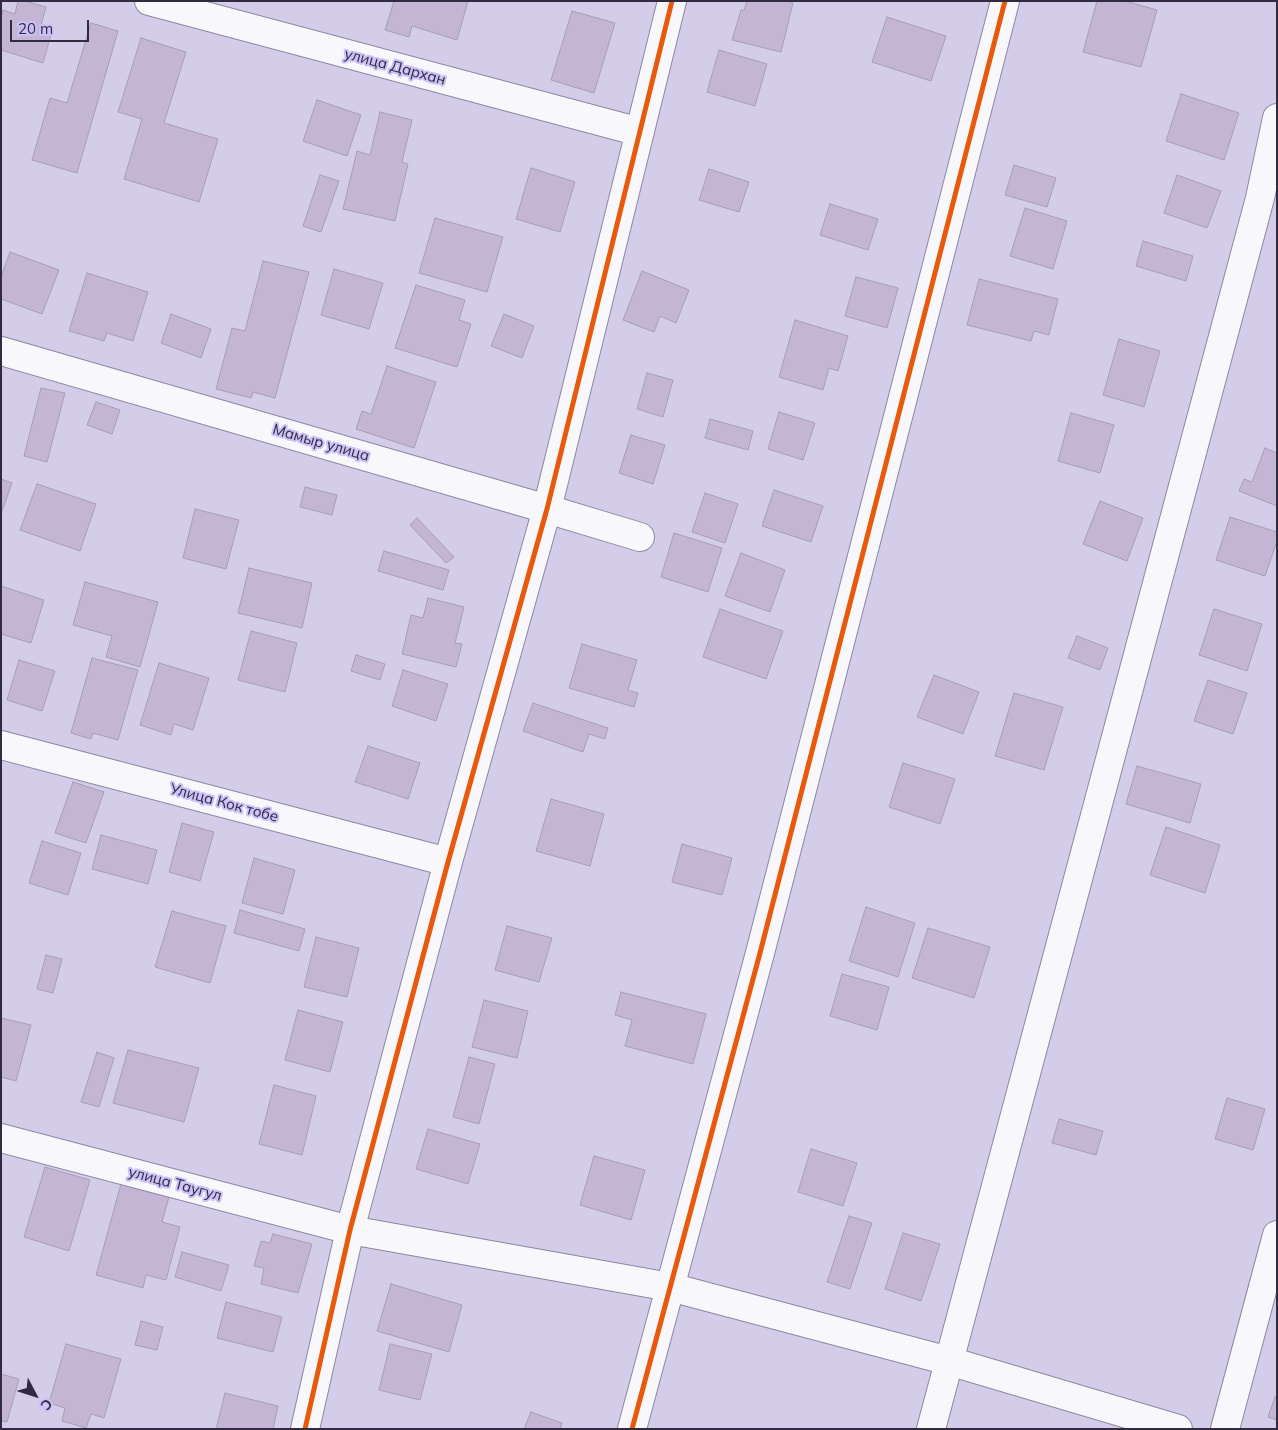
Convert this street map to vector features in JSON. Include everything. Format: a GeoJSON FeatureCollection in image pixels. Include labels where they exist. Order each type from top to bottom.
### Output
{"type":"FeatureCollection","features":[{"type":"Feature","properties":{"kind":"street","name":"улица Дархан"},"geometry":{"type":"LineString","coordinates":[[149,1],[640,132]]}},
{"type":"Feature","properties":{"kind":"street"},"geometry":{"type":"LineString","coordinates":[[305,1429],[350,1230],[448,862],[547,509],[672,1]]}},
{"type":"Feature","properties":{"kind":"street"},"geometry":{"type":"LineString","coordinates":[[632,1429],[763,943],[1005,1]]}},
{"type":"Feature","properties":{"kind":"street"},"geometry":{"type":"LineString","coordinates":[[932,1429],[1260,198],[1277,118]]}},
{"type":"Feature","properties":{"kind":"street","name":"Мамыр улица"},"geometry":{"type":"LineString","coordinates":[[1,351],[547,509],[640,538]]}},
{"type":"Feature","properties":{"kind":"street","name":"Улица Кок тобе"},"geometry":{"type":"LineString","coordinates":[[1,745],[448,862]]}},
{"type":"Feature","properties":{"kind":"street","name":"улица Таугул"},"geometry":{"type":"LineString","coordinates":[[1,1138],[350,1230],[670,1287],[949,1361],[1178,1429]]}},
{"type":"Feature","properties":{"kind":"street"},"geometry":{"type":"LineString","coordinates":[[1225,1429],[1277,1235]]}},
{"type":"Feature","properties":{"kind":"building"},"geometry":{"type":"Polygon","coordinates":[[[18,1],[46,7],[41,25],[53,28],[43,63],[1,50],[1,17],[3,10],[15,14],[18,1]]]}},
{"type":"Feature","properties":{"kind":"building"},"geometry":{"type":"Polygon","coordinates":[[[394,1],[468,1],[457,40],[412,26],[409,37],[385,30],[394,1]]]}},
{"type":"Feature","properties":{"kind":"building"},"geometry":{"type":"Polygon","coordinates":[[[747,1],[788,1],[793,3],[781,52],[732,40],[741,10],[744,10],[747,1]]]}},
{"type":"Feature","properties":{"kind":"building"},"geometry":{"type":"Polygon","coordinates":[[[1097,1],[1125,1],[1157,10],[1141,67],[1083,52],[1097,1]]]}},
{"type":"Feature","properties":{"kind":"building"},"geometry":{"type":"Polygon","coordinates":[[[572,11],[615,23],[594,93],[551,80],[572,11]]]}},
{"type":"Feature","properties":{"kind":"building"},"geometry":{"type":"Polygon","coordinates":[[[887,17],[946,36],[931,81],[872,62],[887,17]]]}},
{"type":"Feature","properties":{"kind":"building"},"geometry":{"type":"Polygon","coordinates":[[[91,23],[118,31],[77,173],[32,160],[50,98],[67,103],[91,23]]]}},
{"type":"Feature","properties":{"kind":"building"},"geometry":{"type":"Polygon","coordinates":[[[141,38],[186,52],[164,123],[218,139],[199,202],[124,179],[142,119],[118,112],[141,38]]]}},
{"type":"Feature","properties":{"kind":"building"},"geometry":{"type":"Polygon","coordinates":[[[719,50],[767,64],[755,106],[707,92],[719,50]]]}},
{"type":"Feature","properties":{"kind":"building"},"geometry":{"type":"Polygon","coordinates":[[[1181,94],[1239,113],[1224,160],[1166,141],[1181,94]]]}},
{"type":"Feature","properties":{"kind":"building"},"geometry":{"type":"Polygon","coordinates":[[[317,100],[361,115],[347,156],[303,141],[317,100]]]}},
{"type":"Feature","properties":{"kind":"building"},"geometry":{"type":"Polygon","coordinates":[[[380,112],[412,120],[402,162],[408,164],[395,221],[343,209],[357,151],[370,155],[380,112]]]}},
{"type":"Feature","properties":{"kind":"building"},"geometry":{"type":"Polygon","coordinates":[[[1014,165],[1056,178],[1047,207],[1005,195],[1014,165]]]}},
{"type":"Feature","properties":{"kind":"building"},"geometry":{"type":"Polygon","coordinates":[[[531,168],[575,182],[560,232],[516,219],[531,168]]]}},
{"type":"Feature","properties":{"kind":"building"},"geometry":{"type":"Polygon","coordinates":[[[709,169],[749,182],[739,212],[699,200],[709,169]]]}},
{"type":"Feature","properties":{"kind":"building"},"geometry":{"type":"Polygon","coordinates":[[[320,175],[339,181],[321,232],[303,226],[320,175]]]}},
{"type":"Feature","properties":{"kind":"building"},"geometry":{"type":"Polygon","coordinates":[[[1177,175],[1221,191],[1207,228],[1164,213],[1177,175]]]}},
{"type":"Feature","properties":{"kind":"building"},"geometry":{"type":"Polygon","coordinates":[[[830,204],[878,219],[868,250],[820,235],[830,204]]]}},
{"type":"Feature","properties":{"kind":"building"},"geometry":{"type":"Polygon","coordinates":[[[1025,208],[1067,221],[1053,269],[1010,256],[1025,208]]]}},
{"type":"Feature","properties":{"kind":"building"},"geometry":{"type":"Polygon","coordinates":[[[435,218],[503,237],[487,292],[419,273],[435,218]]]}},
{"type":"Feature","properties":{"kind":"building"},"geometry":{"type":"Polygon","coordinates":[[[1143,241],[1193,256],[1186,281],[1136,266],[1143,241]]]}},
{"type":"Feature","properties":{"kind":"building"},"geometry":{"type":"Polygon","coordinates":[[[10,252],[59,270],[42,314],[1,299],[1,277],[10,252]]]}},
{"type":"Feature","properties":{"kind":"building"},"geometry":{"type":"Polygon","coordinates":[[[263,261],[309,272],[275,398],[253,392],[251,398],[216,389],[232,328],[245,331],[263,261]]]}},
{"type":"Feature","properties":{"kind":"building"},"geometry":{"type":"Polygon","coordinates":[[[334,269],[383,283],[369,329],[321,315],[334,269]]]}},
{"type":"Feature","properties":{"kind":"building"},"geometry":{"type":"Polygon","coordinates":[[[642,271],[689,290],[676,323],[660,316],[654,332],[623,320],[642,271]]]}},
{"type":"Feature","properties":{"kind":"building"},"geometry":{"type":"Polygon","coordinates":[[[87,273],[148,292],[133,341],[107,333],[104,341],[69,331],[87,273]]]}},
{"type":"Feature","properties":{"kind":"building"},"geometry":{"type":"Polygon","coordinates":[[[856,277],[898,288],[887,328],[845,316],[856,277]]]}},
{"type":"Feature","properties":{"kind":"building"},"geometry":{"type":"Polygon","coordinates":[[[979,279],[1058,299],[1049,335],[1034,331],[1031,341],[967,325],[979,279]]]}},
{"type":"Feature","properties":{"kind":"building"},"geometry":{"type":"Polygon","coordinates":[[[416,285],[465,300],[459,320],[471,324],[457,367],[395,348],[416,285]]]}},
{"type":"Feature","properties":{"kind":"building"},"geometry":{"type":"Polygon","coordinates":[[[171,314],[211,329],[201,358],[161,343],[171,314]]]}},
{"type":"Feature","properties":{"kind":"building"},"geometry":{"type":"Polygon","coordinates":[[[504,314],[534,326],[522,358],[491,346],[504,314]]]}},
{"type":"Feature","properties":{"kind":"building"},"geometry":{"type":"Polygon","coordinates":[[[795,320],[848,336],[838,371],[829,368],[823,390],[779,377],[795,320]]]}},
{"type":"Feature","properties":{"kind":"building"},"geometry":{"type":"Polygon","coordinates":[[[1119,339],[1160,351],[1144,407],[1103,395],[1119,339]]]}},
{"type":"Feature","properties":{"kind":"building"},"geometry":{"type":"Polygon","coordinates":[[[387,366],[436,382],[414,448],[356,429],[362,411],[371,414],[387,366]]]}},
{"type":"Feature","properties":{"kind":"building"},"geometry":{"type":"Polygon","coordinates":[[[647,373],[673,380],[663,417],[637,409],[647,373]]]}},
{"type":"Feature","properties":{"kind":"building"},"geometry":{"type":"Polygon","coordinates":[[[41,388],[65,393],[47,462],[24,456],[41,388]]]}},
{"type":"Feature","properties":{"kind":"building"},"geometry":{"type":"Polygon","coordinates":[[[96,402],[120,410],[112,434],[87,425],[96,402]]]}},
{"type":"Feature","properties":{"kind":"building"},"geometry":{"type":"Polygon","coordinates":[[[779,412],[815,423],[803,460],[768,449],[779,412]]]}},
{"type":"Feature","properties":{"kind":"building"},"geometry":{"type":"Polygon","coordinates":[[[1071,413],[1114,425],[1100,473],[1058,461],[1071,413]]]}},
{"type":"Feature","properties":{"kind":"building"},"geometry":{"type":"Polygon","coordinates":[[[710,419],[753,431],[748,450],[705,438],[710,419]]]}},
{"type":"Feature","properties":{"kind":"building"},"geometry":{"type":"Polygon","coordinates":[[[631,435],[665,445],[653,484],[619,473],[631,435]]]}},
{"type":"Feature","properties":{"kind":"building"},"geometry":{"type":"Polygon","coordinates":[[[1265,448],[1277,453],[1277,506],[1239,491],[1244,479],[1252,482],[1265,448]]]}},
{"type":"Feature","properties":{"kind":"building"},"geometry":{"type":"Polygon","coordinates":[[[1,479],[12,483],[1,514],[1,479]]]}},
{"type":"Feature","properties":{"kind":"building"},"geometry":{"type":"Polygon","coordinates":[[[37,484],[96,504],[80,551],[20,530],[37,484]]]}},
{"type":"Feature","properties":{"kind":"building"},"geometry":{"type":"Polygon","coordinates":[[[305,487],[337,495],[332,515],[300,507],[305,487]]]}},
{"type":"Feature","properties":{"kind":"building"},"geometry":{"type":"Polygon","coordinates":[[[774,490],[823,506],[811,542],[762,526],[774,490]]]}},
{"type":"Feature","properties":{"kind":"building"},"geometry":{"type":"Polygon","coordinates":[[[705,493],[738,504],[725,543],[692,532],[705,493]]]}},
{"type":"Feature","properties":{"kind":"building"},"geometry":{"type":"Polygon","coordinates":[[[1100,501],[1143,518],[1127,561],[1083,544],[1100,501]]]}},
{"type":"Feature","properties":{"kind":"building"},"geometry":{"type":"Polygon","coordinates":[[[195,509],[239,520],[226,569],[183,558],[195,509]]]}},
{"type":"Feature","properties":{"kind":"building"},"geometry":{"type":"Polygon","coordinates":[[[1230,517],[1277,532],[1277,541],[1265,576],[1216,560],[1230,517]]]}},
{"type":"Feature","properties":{"kind":"building"},"geometry":{"type":"Polygon","coordinates":[[[417,518],[454,557],[446,563],[410,525],[417,518]]]}},
{"type":"Feature","properties":{"kind":"building"},"geometry":{"type":"Polygon","coordinates":[[[674,533],[722,548],[708,592],[661,577],[674,533]]]}},
{"type":"Feature","properties":{"kind":"building"},"geometry":{"type":"Polygon","coordinates":[[[384,551],[449,570],[443,590],[378,571],[384,551]]]}},
{"type":"Feature","properties":{"kind":"building"},"geometry":{"type":"Polygon","coordinates":[[[741,553],[785,570],[770,612],[725,596],[741,553]]]}},
{"type":"Feature","properties":{"kind":"building"},"geometry":{"type":"Polygon","coordinates":[[[249,568],[312,583],[302,628],[238,613],[249,568]]]}},
{"type":"Feature","properties":{"kind":"building"},"geometry":{"type":"Polygon","coordinates":[[[85,582],[158,602],[140,667],[106,657],[112,636],[73,625],[85,582]]]}},
{"type":"Feature","properties":{"kind":"building"},"geometry":{"type":"Polygon","coordinates":[[[1,586],[44,600],[31,643],[1,634],[1,586]]]}},
{"type":"Feature","properties":{"kind":"building"},"geometry":{"type":"Polygon","coordinates":[[[428,598],[464,607],[455,643],[462,644],[456,667],[402,654],[411,615],[423,618],[428,598]]]}},
{"type":"Feature","properties":{"kind":"building"},"geometry":{"type":"Polygon","coordinates":[[[720,609],[783,631],[766,679],[703,657],[720,609]]]}},
{"type":"Feature","properties":{"kind":"building"},"geometry":{"type":"Polygon","coordinates":[[[1214,609],[1262,624],[1247,671],[1199,655],[1214,609]]]}},
{"type":"Feature","properties":{"kind":"building"},"geometry":{"type":"Polygon","coordinates":[[[251,631],[297,643],[285,692],[238,680],[251,631]]]}},
{"type":"Feature","properties":{"kind":"building"},"geometry":{"type":"Polygon","coordinates":[[[1077,636],[1108,648],[1100,670],[1068,658],[1077,636]]]}},
{"type":"Feature","properties":{"kind":"building"},"geometry":{"type":"Polygon","coordinates":[[[582,644],[637,660],[628,690],[638,693],[634,707],[569,688],[582,644]]]}},
{"type":"Feature","properties":{"kind":"building"},"geometry":{"type":"Polygon","coordinates":[[[356,655],[385,664],[380,680],[351,671],[356,655]]]}},
{"type":"Feature","properties":{"kind":"building"},"geometry":{"type":"Polygon","coordinates":[[[92,658],[138,670],[118,740],[93,733],[91,739],[71,733],[92,658]]]}},
{"type":"Feature","properties":{"kind":"building"},"geometry":{"type":"Polygon","coordinates":[[[19,660],[55,671],[42,711],[7,700],[19,660]]]}},
{"type":"Feature","properties":{"kind":"building"},"geometry":{"type":"Polygon","coordinates":[[[159,663],[209,678],[193,730],[174,724],[171,735],[140,725],[159,663]]]}},
{"type":"Feature","properties":{"kind":"building"},"geometry":{"type":"Polygon","coordinates":[[[403,670],[448,684],[436,721],[392,706],[403,670]]]}},
{"type":"Feature","properties":{"kind":"building"},"geometry":{"type":"Polygon","coordinates":[[[934,675],[979,692],[963,734],[917,717],[934,675]]]}},
{"type":"Feature","properties":{"kind":"building"},"geometry":{"type":"Polygon","coordinates":[[[1208,680],[1247,693],[1233,734],[1194,721],[1208,680]]]}},
{"type":"Feature","properties":{"kind":"building"},"geometry":{"type":"Polygon","coordinates":[[[1014,693],[1063,707],[1044,770],[995,756],[1014,693]]]}},
{"type":"Feature","properties":{"kind":"building"},"geometry":{"type":"Polygon","coordinates":[[[533,703],[608,728],[605,739],[589,734],[583,752],[523,731],[533,703]]]}},
{"type":"Feature","properties":{"kind":"building"},"geometry":{"type":"Polygon","coordinates":[[[368,746],[420,763],[408,799],[355,782],[368,746]]]}},
{"type":"Feature","properties":{"kind":"building"},"geometry":{"type":"Polygon","coordinates":[[[903,763],[955,779],[940,824],[889,807],[903,763]]]}},
{"type":"Feature","properties":{"kind":"building"},"geometry":{"type":"Polygon","coordinates":[[[1137,766],[1201,784],[1190,823],[1126,804],[1137,766]]]}},
{"type":"Feature","properties":{"kind":"building"},"geometry":{"type":"Polygon","coordinates":[[[73,782],[104,792],[86,843],[55,833],[73,782]]]}},
{"type":"Feature","properties":{"kind":"building"},"geometry":{"type":"Polygon","coordinates":[[[551,799],[604,814],[590,866],[536,851],[551,799]]]}},
{"type":"Feature","properties":{"kind":"building"},"geometry":{"type":"Polygon","coordinates":[[[182,823],[214,832],[200,881],[169,872],[182,823]]]}},
{"type":"Feature","properties":{"kind":"building"},"geometry":{"type":"Polygon","coordinates":[[[1166,827],[1220,845],[1205,893],[1150,875],[1166,827]]]}},
{"type":"Feature","properties":{"kind":"building"},"geometry":{"type":"Polygon","coordinates":[[[101,835],[157,850],[148,884],[92,869],[101,835]]]}},
{"type":"Feature","properties":{"kind":"building"},"geometry":{"type":"Polygon","coordinates":[[[42,841],[81,853],[68,895],[29,883],[42,841]]]}},
{"type":"Feature","properties":{"kind":"building"},"geometry":{"type":"Polygon","coordinates":[[[682,844],[732,858],[722,895],[672,882],[682,844]]]}},
{"type":"Feature","properties":{"kind":"building"},"geometry":{"type":"Polygon","coordinates":[[[254,858],[295,870],[283,914],[242,903],[254,858]]]}},
{"type":"Feature","properties":{"kind":"building"},"geometry":{"type":"Polygon","coordinates":[[[866,907],[915,923],[898,977],[849,961],[866,907]]]}},
{"type":"Feature","properties":{"kind":"building"},"geometry":{"type":"Polygon","coordinates":[[[240,910],[305,929],[299,951],[234,933],[240,910]]]}},
{"type":"Feature","properties":{"kind":"building"},"geometry":{"type":"Polygon","coordinates":[[[172,911],[226,926],[210,983],[155,967],[172,911]]]}},
{"type":"Feature","properties":{"kind":"building"},"geometry":{"type":"Polygon","coordinates":[[[507,926],[552,938],[539,982],[495,970],[507,926]]]}},
{"type":"Feature","properties":{"kind":"building"},"geometry":{"type":"Polygon","coordinates":[[[928,928],[990,947],[974,998],[912,978],[928,928]]]}},
{"type":"Feature","properties":{"kind":"building"},"geometry":{"type":"Polygon","coordinates":[[[316,937],[359,948],[347,997],[304,987],[316,937]]]}},
{"type":"Feature","properties":{"kind":"building"},"geometry":{"type":"Polygon","coordinates":[[[46,955],[62,959],[53,993],[37,989],[46,955]]]}},
{"type":"Feature","properties":{"kind":"building"},"geometry":{"type":"Polygon","coordinates":[[[842,974],[889,987],[877,1030],[830,1016],[842,974]]]}},
{"type":"Feature","properties":{"kind":"building"},"geometry":{"type":"Polygon","coordinates":[[[621,992],[706,1014],[693,1064],[625,1046],[632,1020],[615,1015],[621,992]]]}},
{"type":"Feature","properties":{"kind":"building"},"geometry":{"type":"Polygon","coordinates":[[[484,1000],[528,1011],[517,1058],[472,1047],[484,1000]]]}},
{"type":"Feature","properties":{"kind":"building"},"geometry":{"type":"Polygon","coordinates":[[[298,1010],[343,1022],[330,1072],[285,1060],[298,1010]]]}},
{"type":"Feature","properties":{"kind":"building"},"geometry":{"type":"Polygon","coordinates":[[[1,1018],[31,1025],[16,1081],[1,1077],[1,1018]]]}},
{"type":"Feature","properties":{"kind":"building"},"geometry":{"type":"Polygon","coordinates":[[[128,1050],[199,1068],[184,1122],[113,1103],[128,1050]]]}},
{"type":"Feature","properties":{"kind":"building"},"geometry":{"type":"Polygon","coordinates":[[[97,1052],[114,1058],[99,1107],[81,1102],[97,1052]]]}},
{"type":"Feature","properties":{"kind":"building"},"geometry":{"type":"Polygon","coordinates":[[[469,1057],[495,1064],[479,1124],[453,1117],[469,1057]]]}},
{"type":"Feature","properties":{"kind":"building"},"geometry":{"type":"Polygon","coordinates":[[[274,1085],[316,1096],[302,1155],[259,1144],[274,1085]]]}},
{"type":"Feature","properties":{"kind":"building"},"geometry":{"type":"Polygon","coordinates":[[[1227,1098],[1265,1109],[1253,1150],[1215,1139],[1227,1098]]]}},
{"type":"Feature","properties":{"kind":"building"},"geometry":{"type":"Polygon","coordinates":[[[1059,1119],[1103,1131],[1096,1155],[1052,1143],[1059,1119]]]}},
{"type":"Feature","properties":{"kind":"building"},"geometry":{"type":"Polygon","coordinates":[[[428,1129],[480,1144],[468,1184],[416,1169],[428,1129]]]}},
{"type":"Feature","properties":{"kind":"building"},"geometry":{"type":"Polygon","coordinates":[[[811,1149],[857,1163],[843,1206],[798,1192],[811,1149]]]}},
{"type":"Feature","properties":{"kind":"building"},"geometry":{"type":"Polygon","coordinates":[[[594,1156],[645,1170],[631,1220],[580,1205],[594,1156]]]}},
{"type":"Feature","properties":{"kind":"building"},"geometry":{"type":"Polygon","coordinates":[[[45,1167],[90,1180],[69,1251],[24,1237],[45,1167]]]}},
{"type":"Feature","properties":{"kind":"building"},"geometry":{"type":"Polygon","coordinates":[[[121,1184],[169,1197],[162,1222],[180,1227],[166,1280],[146,1275],[143,1288],[96,1275],[121,1184]]]}},
{"type":"Feature","properties":{"kind":"building"},"geometry":{"type":"Polygon","coordinates":[[[849,1216],[872,1223],[850,1289],[827,1282],[849,1216]]]}},
{"type":"Feature","properties":{"kind":"building"},"geometry":{"type":"Polygon","coordinates":[[[903,1233],[940,1244],[921,1301],[885,1289],[903,1233]]]}},
{"type":"Feature","properties":{"kind":"building"},"geometry":{"type":"Polygon","coordinates":[[[273,1234],[312,1244],[298,1293],[261,1284],[264,1268],[254,1266],[261,1241],[270,1243],[273,1234]]]}},
{"type":"Feature","properties":{"kind":"building"},"geometry":{"type":"Polygon","coordinates":[[[182,1252],[229,1265],[221,1291],[175,1277],[182,1252]]]}},
{"type":"Feature","properties":{"kind":"building"},"geometry":{"type":"Polygon","coordinates":[[[391,1284],[462,1305],[449,1352],[377,1331],[391,1284]]]}},
{"type":"Feature","properties":{"kind":"building"},"geometry":{"type":"Polygon","coordinates":[[[226,1302],[282,1317],[273,1352],[217,1338],[226,1302]]]}},
{"type":"Feature","properties":{"kind":"building"},"geometry":{"type":"Polygon","coordinates":[[[141,1321],[163,1327],[157,1350],[135,1345],[141,1321]]]}},
{"type":"Feature","properties":{"kind":"building"},"geometry":{"type":"Polygon","coordinates":[[[66,1344],[121,1359],[104,1418],[91,1414],[86,1428],[62,1421],[65,1408],[49,1403],[66,1344]]]}},
{"type":"Feature","properties":{"kind":"building"},"geometry":{"type":"Polygon","coordinates":[[[390,1344],[432,1354],[420,1400],[379,1390],[390,1344]]]}},
{"type":"Feature","properties":{"kind":"building"},"geometry":{"type":"Polygon","coordinates":[[[1,1374],[19,1379],[7,1422],[1,1421],[1,1374]]]}},
{"type":"Feature","properties":{"kind":"building"},"geometry":{"type":"Polygon","coordinates":[[[225,1393],[278,1406],[273,1429],[216,1429],[225,1393]]]}},
{"type":"Feature","properties":{"kind":"building"},"geometry":{"type":"Polygon","coordinates":[[[1275,1397],[1277,1398],[1277,1420],[1268,1417],[1275,1397]]]}},
{"type":"Feature","properties":{"kind":"building"},"geometry":{"type":"Polygon","coordinates":[[[531,1412],[562,1423],[560,1429],[524,1429],[531,1412]]]}},
{"type":"Feature","properties":{"kind":"cycle path"},"geometry":{"type":"LineString","coordinates":[[305,1429],[350,1230],[448,862],[547,509],[672,1]]}},
{"type":"Feature","properties":{"kind":"cycle path"},"geometry":{"type":"LineString","coordinates":[[632,1429],[760,953],[1005,1]]}}]}
